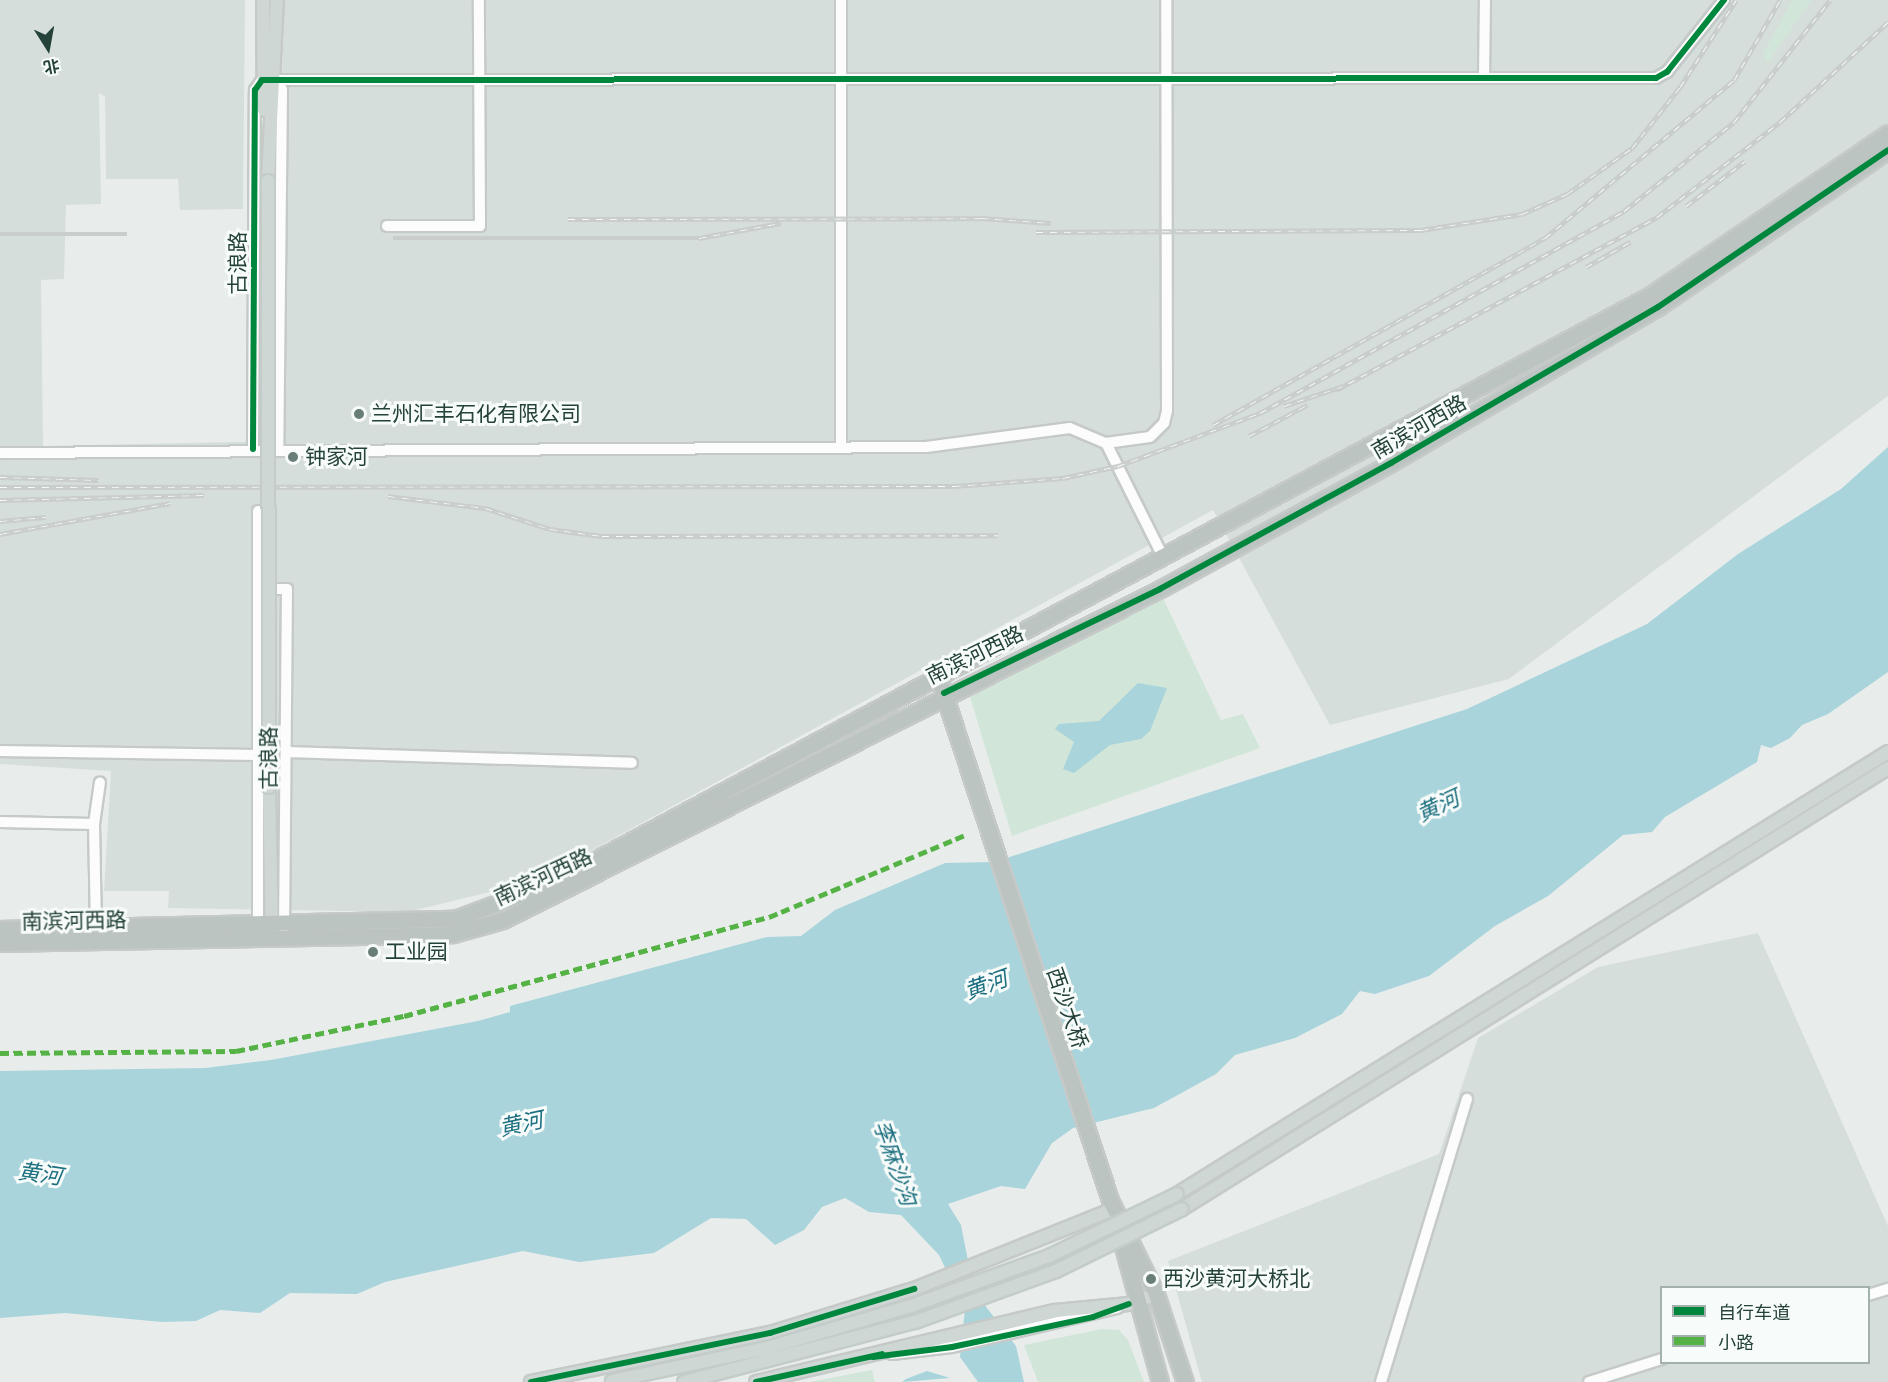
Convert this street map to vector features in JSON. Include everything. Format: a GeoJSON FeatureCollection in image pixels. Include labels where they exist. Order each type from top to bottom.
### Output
{"type":"FeatureCollection","features":[{"type":"Feature","properties":{"kind":"highway","name":"南滨河西路"},"geometry":{"type":"LineString","coordinates":[[0,943],[271,932],[455,919],[490,908],[556,880],[936,674],[1163,557],[1649,296],[1888,133]]}},
{"type":"Feature","properties":{"kind":"highway","name":"南滨河西路"},"geometry":{"type":"LineString","coordinates":[[0,929],[96,928],[453,934],[503,920],[944,693],[1160,589],[1391,463],[1658,307],[1888,150]]}},
{"type":"Feature","properties":{"kind":"highway","name":"西沙大桥"},"geometry":{"type":"LineString","coordinates":[[936,674],[944,693],[985,829],[1112,1204]]}},
{"type":"Feature","properties":{"kind":"highway"},"geometry":{"type":"LineString","coordinates":[[1112,1204],[1156,1294],[1185,1382]]}},
{"type":"Feature","properties":{"kind":"highway"},"geometry":{"type":"LineString","coordinates":[[1112,1204],[1132,1303],[1160,1382]]}},
{"type":"Feature","properties":{"kind":"main road","name":"古浪路"},"geometry":{"type":"LineString","coordinates":[[263,0],[262,80],[267,182],[271,932]]}},
{"type":"Feature","properties":{"kind":"main road","name":"古浪路"},"geometry":{"type":"LineString","coordinates":[[267,182],[277,80],[277,0]]}},
{"type":"Feature","properties":{"kind":"main road"},"geometry":{"type":"LineString","coordinates":[[684,1382],[915,1322],[1056,1271],[1182,1209],[1323,1123],[1468,1029],[1729,870],[1874,770],[1888,753]]}},
{"type":"Feature","properties":{"kind":"main road"},"geometry":{"type":"LineString","coordinates":[[610,1382],[767,1348],[911,1306],[1049,1256],[1177,1194],[1720,855],[1874,770],[1888,768]]}},
{"type":"Feature","properties":{"kind":"main road"},"geometry":{"type":"LineString","coordinates":[[531,1382],[770,1333],[914,1289],[1000,1257],[1112,1204]]}},
{"type":"Feature","properties":{"kind":"main road"},"geometry":{"type":"LineString","coordinates":[[756,1382],[1132,1303],[1156,1294]]}},
{"type":"Feature","properties":{"kind":"street"},"geometry":{"type":"LineString","coordinates":[[387,226],[480,226],[480,0]]}},
{"type":"Feature","properties":{"kind":"street"},"geometry":{"type":"LineString","coordinates":[[841,0],[841,448]]}},
{"type":"Feature","properties":{"kind":"street"},"geometry":{"type":"LineString","coordinates":[[1106,443],[1150,437],[1164,423],[1167,411],[1166,0]]}},
{"type":"Feature","properties":{"kind":"street"},"geometry":{"type":"LineString","coordinates":[[1484,78],[1485,0]]}},
{"type":"Feature","properties":{"kind":"street"},"geometry":{"type":"LineString","coordinates":[[262,80],[841,82],[1656,78],[1667,72],[1724,0]]}},
{"type":"Feature","properties":{"kind":"street","name":"古浪路"},"geometry":{"type":"LineString","coordinates":[[253,449],[255,90],[262,80]]}},
{"type":"Feature","properties":{"kind":"street","name":"古浪路"},"geometry":{"type":"LineString","coordinates":[[277,80],[282,90],[278,449]]}},
{"type":"Feature","properties":{"kind":"street"},"geometry":{"type":"LineString","coordinates":[[0,453],[253,449],[950,446],[1064,429],[1082,430],[1106,443],[1163,557]]}},
{"type":"Feature","properties":{"kind":"street"},"geometry":{"type":"LineString","coordinates":[[258,511],[256,754],[271,932]]}},
{"type":"Feature","properties":{"kind":"street"},"geometry":{"type":"LineString","coordinates":[[257,589],[286,589],[288,752],[271,932]]}},
{"type":"Feature","properties":{"kind":"street"},"geometry":{"type":"LineString","coordinates":[[0,752],[256,754]]}},
{"type":"Feature","properties":{"kind":"street"},"geometry":{"type":"LineString","coordinates":[[288,752],[632,764]]}},
{"type":"Feature","properties":{"kind":"street"},"geometry":{"type":"LineString","coordinates":[[96,928],[94,824],[100,782]]}},
{"type":"Feature","properties":{"kind":"street"},"geometry":{"type":"LineString","coordinates":[[0,822],[94,824]]}},
{"type":"Feature","properties":{"kind":"street"},"geometry":{"type":"LineString","coordinates":[[1381,1382],[1467,1099]]}},
{"type":"Feature","properties":{"kind":"street"},"geometry":{"type":"LineString","coordinates":[[1870,1295],[1888,1289]]}},
{"type":"Feature","properties":{"kind":"street"},"geometry":{"type":"LineString","coordinates":[[1589,1382],[1660,1360]]}},
{"type":"Feature","properties":{"kind":"shaded area"},"geometry":{"type":"Polygon","coordinates":[[[0,0],[245,0],[243,209],[180,210],[178,179],[106,179],[105,97],[99,93],[101,204],[66,205],[64,279],[41,280],[43,446],[283,441],[282,0],[1888,0],[1888,396],[1509,679],[1330,725],[1213,510],[536,881],[407,912],[168,908],[169,891],[104,891],[111,771],[0,764],[0,0]]]}},
{"type":"Feature","properties":{"kind":"shaded area"},"geometry":{"type":"Polygon","coordinates":[[[1758,933],[1888,1226],[1888,1382],[1202,1382],[1168,1261],[1439,1154],[1478,1038],[1598,967],[1758,933]]]}},
{"type":"Feature","properties":{"kind":"green space"},"geometry":{"type":"Polygon","coordinates":[[[1792,0],[1811,0],[1768,63],[1763,54],[1792,0]]]}},
{"type":"Feature","properties":{"kind":"green space"},"geometry":{"type":"Polygon","coordinates":[[[1162,596],[1221,720],[1243,714],[1260,748],[1012,836],[970,697],[1162,596]]]}},
{"type":"Feature","properties":{"kind":"green space"},"geometry":{"type":"Polygon","coordinates":[[[1102,1329],[1119,1330],[1128,1340],[1144,1382],[1038,1382],[1024,1345],[1102,1329]]]}},
{"type":"Feature","properties":{"kind":"green space"},"geometry":{"type":"Polygon","coordinates":[[[872,1370],[875,1382],[810,1382],[872,1370]]]}},
{"type":"Feature","properties":{"kind":"water"},"geometry":{"type":"Polygon","coordinates":[[[1888,447],[1888,672],[1828,714],[1802,725],[1790,738],[1771,748],[1761,745],[1757,762],[1665,817],[1652,832],[1623,835],[1548,896],[1495,926],[1429,976],[1375,994],[1360,991],[1342,1014],[1295,1038],[1235,1055],[1216,1074],[1154,1108],[1073,1128],[1052,1143],[1025,1189],[1001,1186],[948,1204],[961,1225],[974,1291],[1016,1346],[1024,1382],[978,1382],[960,1357],[965,1309],[939,1255],[901,1215],[869,1212],[845,1198],[822,1207],[804,1230],[775,1245],[746,1219],[711,1218],[654,1253],[579,1262],[523,1251],[385,1282],[357,1294],[290,1293],[260,1313],[220,1310],[196,1321],[162,1322],[65,1313],[0,1318],[0,1071],[205,1068],[271,1060],[478,1021],[510,1012],[510,1006],[767,937],[801,936],[835,910],[945,863],[994,862],[1467,709],[1647,624],[1738,554],[1841,489],[1888,447]]]}},
{"type":"Feature","properties":{"kind":"water"},"geometry":{"type":"Polygon","coordinates":[[[1138,683],[1167,688],[1150,731],[1141,739],[1110,745],[1074,773],[1063,769],[1074,742],[1055,729],[1059,724],[1099,721],[1138,683]]]}},
{"type":"Feature","properties":{"kind":"water"},"geometry":{"type":"Polygon","coordinates":[[[927,1371],[950,1378],[902,1382],[906,1379],[927,1371]]]}},
{"type":"Feature","properties":{"kind":"railway"},"geometry":{"type":"LineString","coordinates":[[1036,232],[1421,230],[1522,214],[1567,194],[1632,148],[1680,87],[1736,0]]}},
{"type":"Feature","properties":{"kind":"railway"},"geometry":{"type":"LineString","coordinates":[[1213,425],[1545,238],[1734,80],[1780,0]]}},
{"type":"Feature","properties":{"kind":"railway"},"geometry":{"type":"LineString","coordinates":[[0,487],[954,486],[1063,478],[1118,466],[1260,413],[1624,211],[1734,122],[1830,0]]}},
{"type":"Feature","properties":{"kind":"railway"},"geometry":{"type":"LineString","coordinates":[[1336,390],[1657,217],[1780,122],[1888,22]]}},
{"type":"Feature","properties":{"kind":"railway"},"geometry":{"type":"LineString","coordinates":[[1686,206],[1745,161]]}},
{"type":"Feature","properties":{"kind":"railway"},"geometry":{"type":"LineString","coordinates":[[568,219],[981,218],[1051,223]]}},
{"type":"Feature","properties":{"kind":"railway"},"geometry":{"type":"LineString","coordinates":[[393,238],[699,238],[781,223]]}},
{"type":"Feature","properties":{"kind":"railway"},"geometry":{"type":"LineString","coordinates":[[0,234],[127,234]]}},
{"type":"Feature","properties":{"kind":"railway"},"geometry":{"type":"LineString","coordinates":[[1586,267],[1630,242]]}},
{"type":"Feature","properties":{"kind":"railway"},"geometry":{"type":"LineString","coordinates":[[1284,406],[1343,386]]}},
{"type":"Feature","properties":{"kind":"railway"},"geometry":{"type":"LineString","coordinates":[[1249,436],[1307,405]]}},
{"type":"Feature","properties":{"kind":"railway"},"geometry":{"type":"LineString","coordinates":[[0,477],[99,480]]}},
{"type":"Feature","properties":{"kind":"railway"},"geometry":{"type":"LineString","coordinates":[[0,500],[204,495]]}},
{"type":"Feature","properties":{"kind":"railway"},"geometry":{"type":"LineString","coordinates":[[388,496],[485,508],[550,529],[602,536],[998,535]]}},
{"type":"Feature","properties":{"kind":"railway"},"geometry":{"type":"LineString","coordinates":[[0,534],[170,503]]}},
{"type":"Feature","properties":{"kind":"railway"},"geometry":{"type":"LineString","coordinates":[[0,521],[46,517]]}},
{"type":"Feature","properties":{"kind":"marked path"},"geometry":{"type":"LineString","coordinates":[[0,1053],[236,1051],[404,1016],[769,917],[967,834]]}},
{"type":"Feature","properties":{"kind":"cycle path"},"geometry":{"type":"LineString","coordinates":[[253,449],[255,90],[262,80],[1656,78],[1667,72],[1724,0]]}},
{"type":"Feature","properties":{"kind":"cycle path"},"geometry":{"type":"LineString","coordinates":[[944,693],[1160,589],[1391,463],[1658,307],[1888,150]]}},
{"type":"Feature","properties":{"kind":"cycle path"},"geometry":{"type":"LineString","coordinates":[[531,1382],[770,1333],[914,1289]]}},
{"type":"Feature","properties":{"kind":"cycle path"},"geometry":{"type":"LineString","coordinates":[[873,1357],[952,1347],[1093,1317],[1129,1304]]}},
{"type":"Feature","properties":{"kind":"cycle path"},"geometry":{"type":"LineString","coordinates":[[756,1382],[882,1354]]}},
{"type":"Feature","properties":{"kind":"place","name":"兰州汇丰石化有限公司"},"geometry":{"type":"Point","coordinates":[359,414]}},
{"type":"Feature","properties":{"kind":"place","name":"钟家河"},"geometry":{"type":"Point","coordinates":[293,457]}},
{"type":"Feature","properties":{"kind":"place","name":"工业园"},"geometry":{"type":"Point","coordinates":[373,952]}},
{"type":"Feature","properties":{"kind":"place","name":"西沙黄河大桥北"},"geometry":{"type":"Point","coordinates":[1151,1279]}},
{"type":"Feature","properties":{"kind":"water label","name":"黄河"},"geometry":{"type":"Point","coordinates":[1438,806]}},
{"type":"Feature","properties":{"kind":"water label","name":"黄河"},"geometry":{"type":"Point","coordinates":[986,985]}},
{"type":"Feature","properties":{"kind":"water label","name":"黄河"},"geometry":{"type":"Point","coordinates":[521,1124]}},
{"type":"Feature","properties":{"kind":"water label","name":"李麻沙沟"},"geometry":{"type":"Point","coordinates":[895,1163]}},
{"type":"Feature","properties":{"kind":"water label","name":"黄河"},"geometry":{"type":"Point","coordinates":[40,1174]}}]}
